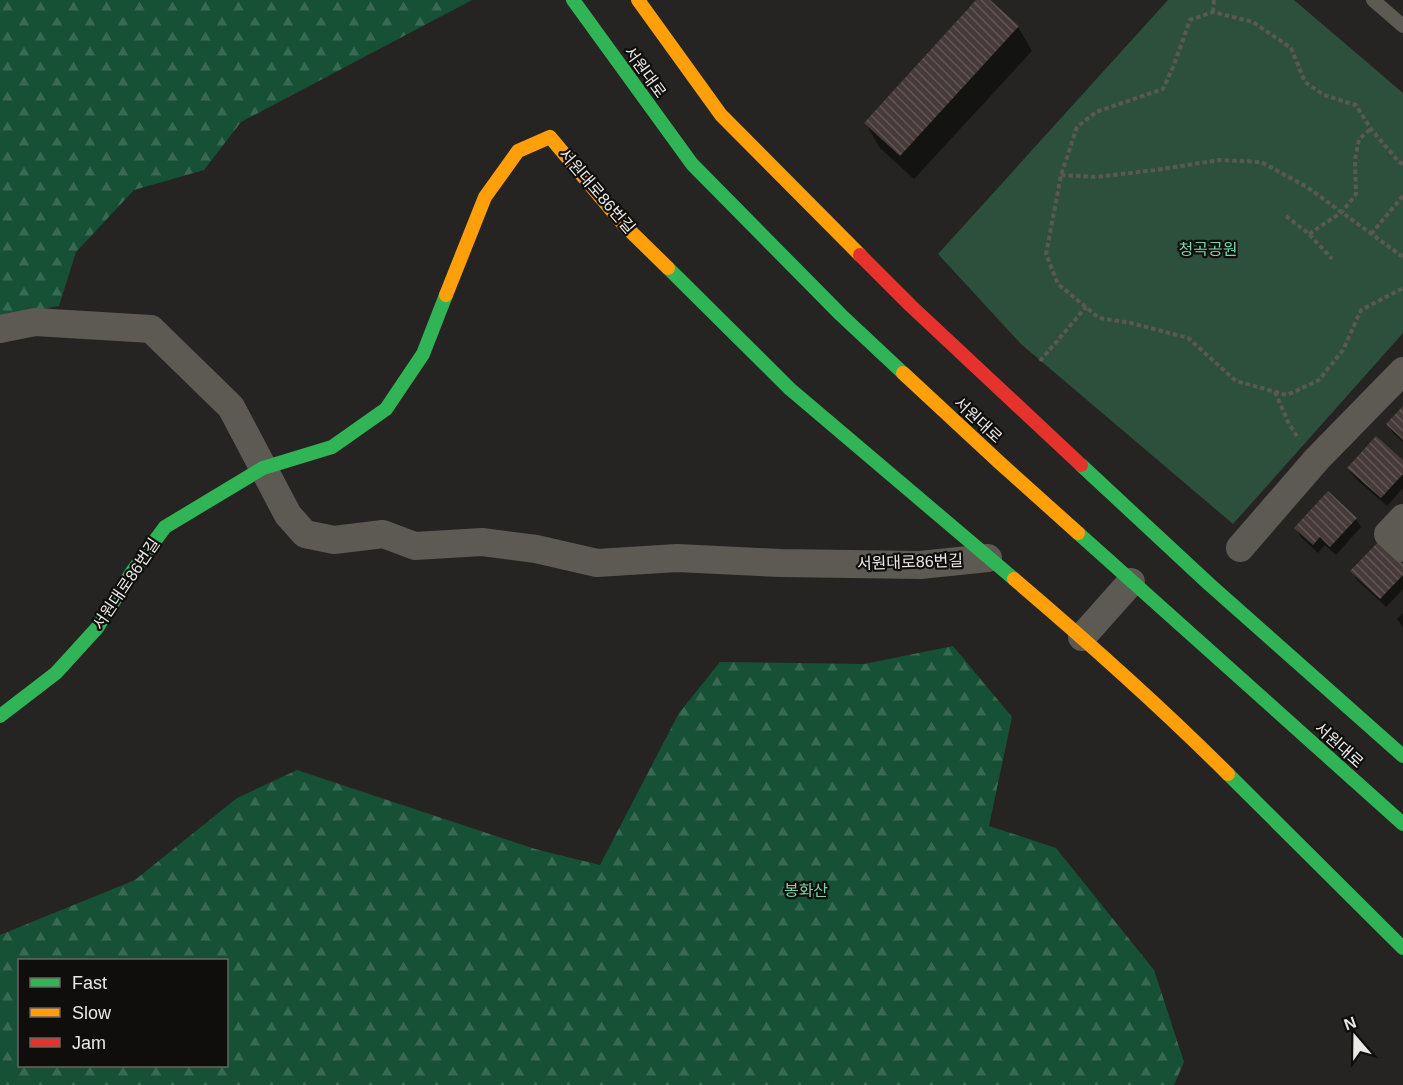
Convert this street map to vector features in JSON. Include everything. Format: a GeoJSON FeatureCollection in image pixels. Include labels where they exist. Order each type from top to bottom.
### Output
{"type":"FeatureCollection","features":[{"type":"Feature","properties":{"kind":"street","name":"서원대로"},"geometry":{"type":"LineString","coordinates":[[573,0],[692,164],[841,315],[1000,463],[1135,578],[1403,824]]}},
{"type":"Feature","properties":{"kind":"street","name":"서원대로"},"geometry":{"type":"LineString","coordinates":[[638,0],[721,115],[911,306],[1110,493],[1162,546],[1209,584],[1403,756]]}},
{"type":"Feature","properties":{"kind":"street","name":"서원대로86번길"},"geometry":{"type":"LineString","coordinates":[[0,716],[57,673],[97,628],[132,572],[165,527],[263,468],[332,447],[386,409],[423,354],[485,197],[518,152],[550,136],[624,225],[790,389],[1082,637],[1194,740],[1403,948]]}},
{"type":"Feature","properties":{"kind":"street","name":"서원대로86번길"},"geometry":{"type":"LineString","coordinates":[[0,329],[35,322],[151,329],[231,407],[288,515],[305,534],[334,540],[383,534],[415,546],[482,542],[536,549],[597,563],[677,558],[780,563],[920,565],[988,558]]}},
{"type":"Feature","properties":{"kind":"street"},"geometry":{"type":"LineString","coordinates":[[1240,548],[1317,459],[1403,371]]}},
{"type":"Feature","properties":{"kind":"street"},"geometry":{"type":"LineString","coordinates":[[1403,518],[1388,534],[1403,548]]}},
{"type":"Feature","properties":{"kind":"street"},"geometry":{"type":"LineString","coordinates":[[1082,637],[1135,578]]}},
{"type":"Feature","properties":{"kind":"lane"},"geometry":{"type":"LineString","coordinates":[[1373,0],[1403,26]]}},
{"type":"Feature","properties":{"kind":"path"},"geometry":{"type":"LineString","coordinates":[[1213,12],[1214,0]]}},
{"type":"Feature","properties":{"kind":"path"},"geometry":{"type":"LineString","coordinates":[[1403,164],[1371,129],[1356,105],[1324,95],[1305,82],[1291,48],[1253,22],[1213,12],[1190,20],[1164,89],[1096,112],[1077,127],[1060,175],[1046,254],[1058,284],[1099,318],[1131,323],[1188,338],[1236,381],[1287,395],[1319,380],[1343,350],[1361,310],[1403,288]]}},
{"type":"Feature","properties":{"kind":"path"},"geometry":{"type":"LineString","coordinates":[[1309,234],[1342,212],[1356,194],[1355,160],[1359,139],[1371,129]]}},
{"type":"Feature","properties":{"kind":"path"},"geometry":{"type":"LineString","coordinates":[[1060,175],[1096,177],[1219,160],[1261,162],[1307,187],[1403,257]]}},
{"type":"Feature","properties":{"kind":"path"},"geometry":{"type":"LineString","coordinates":[[1371,234],[1403,196]]}},
{"type":"Feature","properties":{"kind":"path"},"geometry":{"type":"LineString","coordinates":[[1286,216],[1309,234],[1332,259]]}},
{"type":"Feature","properties":{"kind":"path"},"geometry":{"type":"LineString","coordinates":[[1040,361],[1086,307]]}},
{"type":"Feature","properties":{"kind":"path"},"geometry":{"type":"LineString","coordinates":[[1274,392],[1289,424],[1302,444],[1317,459]]}},
{"type":"Feature","properties":{"kind":"green space"},"geometry":{"type":"Polygon","coordinates":[[[0,0],[472,0],[241,122],[204,170],[134,190],[76,252],[59,306],[0,317],[0,0]]]}},
{"type":"Feature","properties":{"kind":"green space","name":"청곡공원"},"geometry":{"type":"Polygon","coordinates":[[[1168,0],[1294,0],[1403,93],[1403,333],[1233,524],[1021,344],[938,254],[1168,0]]]}},
{"type":"Feature","properties":{"kind":"green space","name":"봉화산"},"geometry":{"type":"Polygon","coordinates":[[[953,646],[1012,717],[989,826],[1056,848],[1154,970],[1184,1062],[1174,1085],[0,1085],[0,935],[135,880],[237,798],[297,770],[535,849],[600,865],[679,713],[720,662],[864,664],[953,646]]]}},
{"type":"Feature","properties":{"kind":"building"},"geometry":{"type":"Polygon","coordinates":[[[976,0],[990,0],[1019,26],[900,156],[864,123],[976,0]]]}},
{"type":"Feature","properties":{"kind":"building"},"geometry":{"type":"Polygon","coordinates":[[[1403,406],[1403,440],[1386,424],[1403,406]]]}},
{"type":"Feature","properties":{"kind":"building"},"geometry":{"type":"Polygon","coordinates":[[[1376,436],[1403,460],[1403,474],[1381,498],[1347,468],[1376,436]]]}},
{"type":"Feature","properties":{"kind":"building"},"geometry":{"type":"Polygon","coordinates":[[[1328,491],[1357,518],[1330,547],[1320,537],[1313,545],[1294,528],[1328,491]]]}},
{"type":"Feature","properties":{"kind":"building"},"geometry":{"type":"Polygon","coordinates":[[[1379,541],[1403,564],[1403,575],[1380,599],[1350,571],[1379,541]]]}},
{"type":"Feature","properties":{"kind":"traffic: fast"},"geometry":{"type":"LineString","coordinates":[[573,0],[692,164],[841,315],[903,373]]}},
{"type":"Feature","properties":{"kind":"traffic: fast"},"geometry":{"type":"LineString","coordinates":[[668,268],[790,389],[1014,579]]}},
{"type":"Feature","properties":{"kind":"traffic: fast"},"geometry":{"type":"LineString","coordinates":[[0,716],[56,673],[97,628],[132,572],[165,527],[263,468],[332,447],[386,409],[423,354],[446,295]]}},
{"type":"Feature","properties":{"kind":"traffic: fast"},"geometry":{"type":"LineString","coordinates":[[1081,465],[1209,584],[1403,756]]}},
{"type":"Feature","properties":{"kind":"traffic: fast"},"geometry":{"type":"LineString","coordinates":[[1078,533],[1403,824]]}},
{"type":"Feature","properties":{"kind":"traffic: fast"},"geometry":{"type":"LineString","coordinates":[[1228,774],[1403,948]]}},
{"type":"Feature","properties":{"kind":"traffic: slow"},"geometry":{"type":"LineString","coordinates":[[638,0],[721,115],[860,255]]}},
{"type":"Feature","properties":{"kind":"traffic: slow"},"geometry":{"type":"LineString","coordinates":[[446,295],[485,197],[518,151],[550,137],[624,225],[668,268]]}},
{"type":"Feature","properties":{"kind":"traffic: slow"},"geometry":{"type":"LineString","coordinates":[[903,373],[1078,533]]}},
{"type":"Feature","properties":{"kind":"traffic: slow"},"geometry":{"type":"LineString","coordinates":[[1014,579],[1123,675],[1228,774]]}},
{"type":"Feature","properties":{"kind":"traffic: jam"},"geometry":{"type":"LineString","coordinates":[[860,255],[911,306],[1081,465]]}}]}
